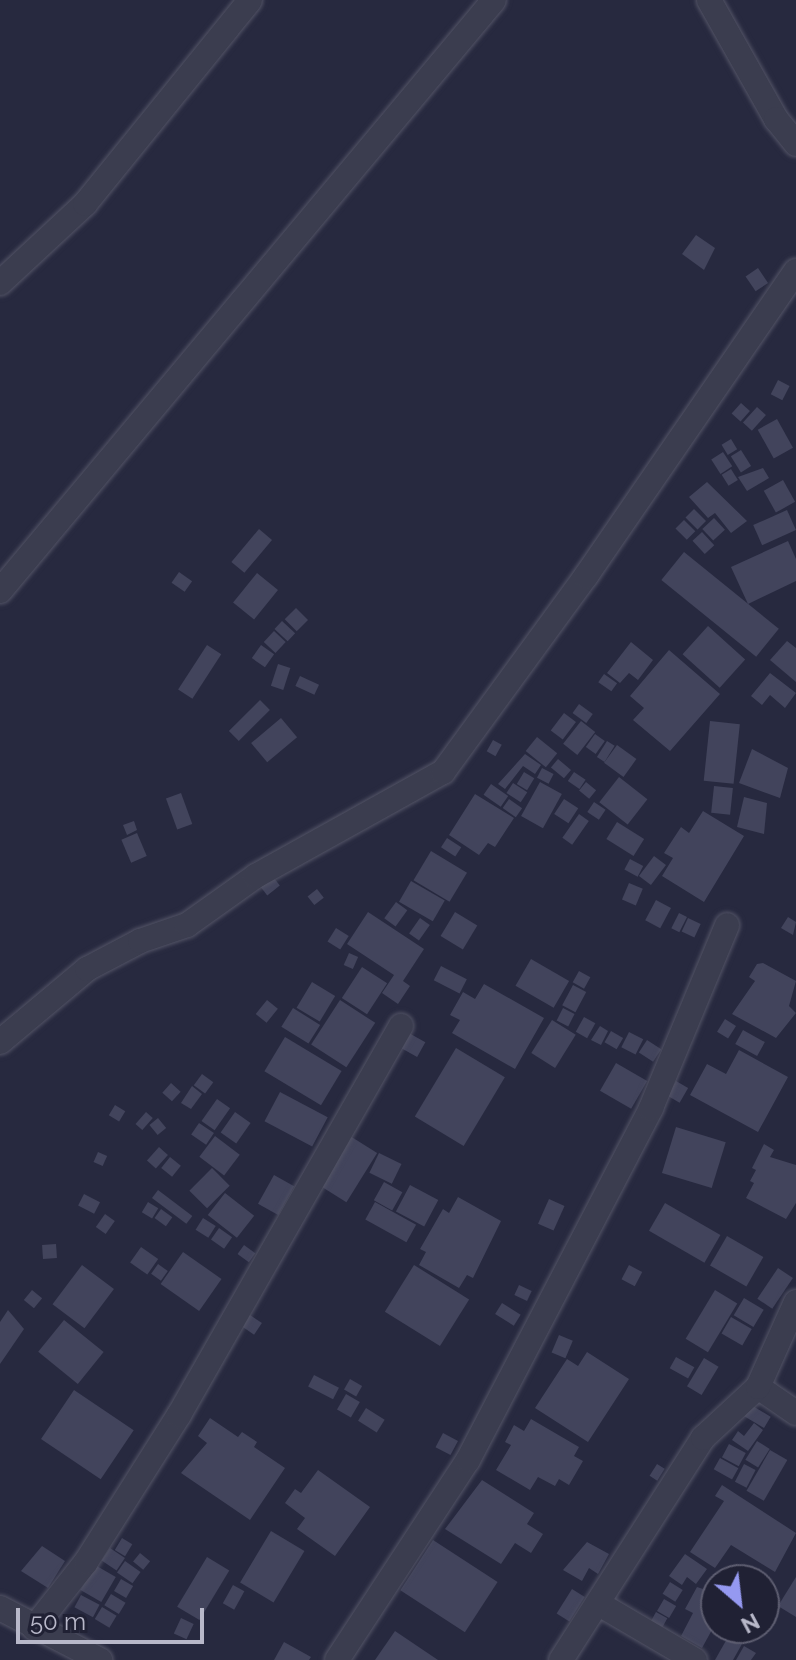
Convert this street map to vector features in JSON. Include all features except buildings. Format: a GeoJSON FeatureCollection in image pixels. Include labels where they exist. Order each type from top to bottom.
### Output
{"type":"FeatureCollection","features":[{"type":"Feature","properties":{"kind":"street"},"geometry":{"type":"LineString","coordinates":[[0,283],[85,204],[250,0]]}},
{"type":"Feature","properties":{"kind":"street"},"geometry":{"type":"LineString","coordinates":[[0,591],[494,0]]}},
{"type":"Feature","properties":{"kind":"street"},"geometry":{"type":"LineString","coordinates":[[709,0],[776,119],[796,144]]}},
{"type":"Feature","properties":{"kind":"street"},"geometry":{"type":"LineString","coordinates":[[0,1042],[87,969],[140,941],[187,925],[256,876],[443,772],[586,576],[796,271]]}},
{"type":"Feature","properties":{"kind":"street"},"geometry":{"type":"LineString","coordinates":[[337,1660],[468,1460],[651,1108],[727,925]]}},
{"type":"Feature","properties":{"kind":"street"},"geometry":{"type":"LineString","coordinates":[[34,1628],[86,1562],[179,1415],[401,1026]]}},
{"type":"Feature","properties":{"kind":"street"},"geometry":{"type":"LineString","coordinates":[[561,1660],[703,1438],[758,1387],[796,1302]]}},
{"type":"Feature","properties":{"kind":"street"},"geometry":{"type":"LineString","coordinates":[[758,1387],[796,1413]]}},
{"type":"Feature","properties":{"kind":"street"},"geometry":{"type":"LineString","coordinates":[[599,1604],[695,1660]]}},
{"type":"Feature","properties":{"kind":"street"},"geometry":{"type":"LineString","coordinates":[[0,1608],[100,1660]]}}]}
